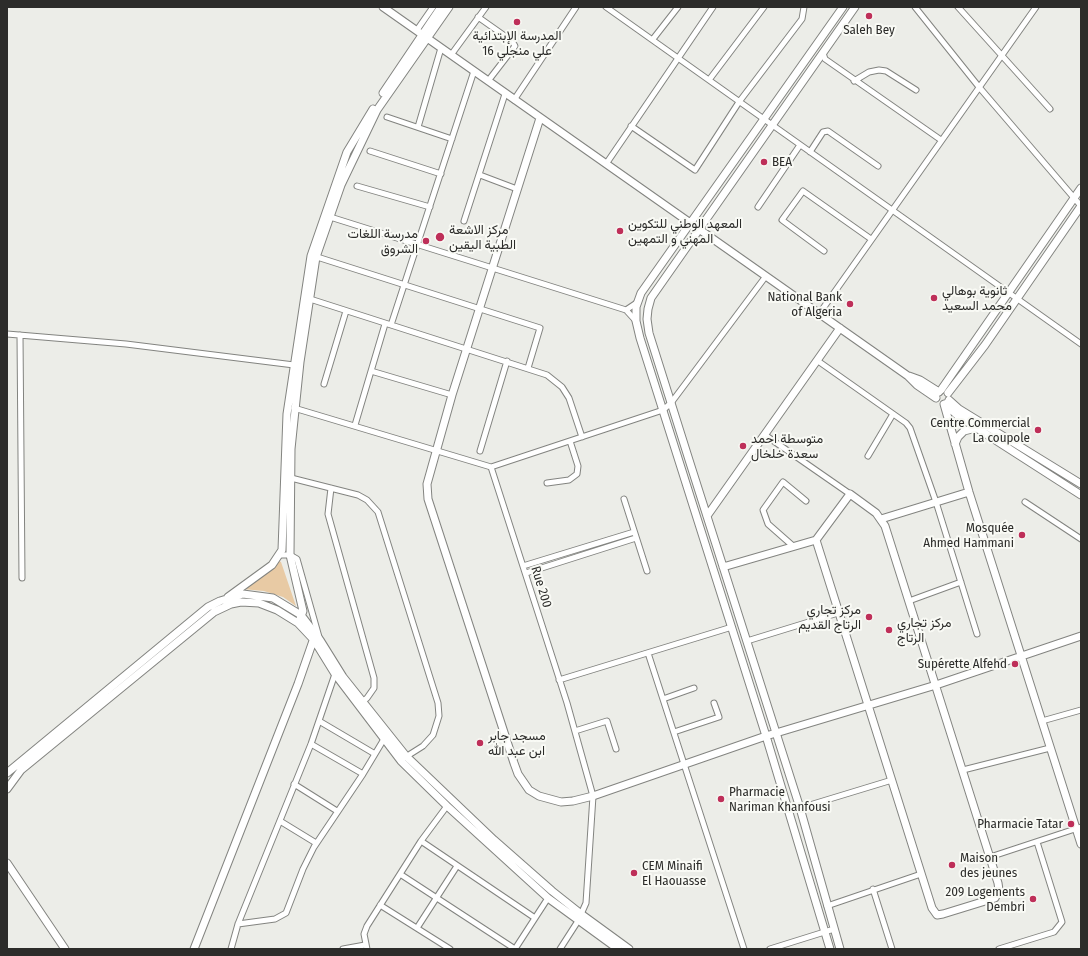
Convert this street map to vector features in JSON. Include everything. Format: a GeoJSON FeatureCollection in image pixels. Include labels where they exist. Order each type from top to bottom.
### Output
{"type":"FeatureCollection","features":[{"type":"Feature","properties":{"kind":"main road"},"geometry":{"type":"LineString","coordinates":[[383,7],[908,376],[917,385],[939,393],[946,400],[960,409],[1081,483]]}},
{"type":"Feature","properties":{"kind":"main road"},"geometry":{"type":"LineString","coordinates":[[7,773],[203,611],[226,598],[272,565],[280,555],[283,542],[287,414],[313,256],[348,152],[374,107],[441,7]]}},
{"type":"Feature","properties":{"kind":"main road"},"geometry":{"type":"LineString","coordinates":[[422,34],[449,7]]}},
{"type":"Feature","properties":{"kind":"main road"},"geometry":{"type":"LineString","coordinates":[[830,949],[766,736],[636,321],[636,306],[641,293],[843,7]]}},
{"type":"Feature","properties":{"kind":"main road"},"geometry":{"type":"LineString","coordinates":[[840,949],[800,808],[649,333],[648,309],[651,298],[817,62],[824,56],[855,7]]}},
{"type":"Feature","properties":{"kind":"main road"},"geometry":{"type":"LineString","coordinates":[[540,118],[452,395],[428,477],[428,499],[518,774],[529,790],[550,800],[572,801],[593,796],[766,736],[936,685],[1081,636]]}},
{"type":"Feature","properties":{"kind":"main road"},"geometry":{"type":"LineString","coordinates":[[1081,188],[939,393],[939,402],[946,400],[1081,206]]}},
{"type":"Feature","properties":{"kind":"main road"},"geometry":{"type":"LineString","coordinates":[[298,623],[302,611],[290,555],[291,478],[294,408],[310,298],[313,256]]}},
{"type":"Feature","properties":{"kind":"main road"},"geometry":{"type":"LineString","coordinates":[[707,516],[840,328]]}},
{"type":"Feature","properties":{"kind":"main road"},"geometry":{"type":"LineString","coordinates":[[946,400],[955,415],[1081,495]]}},
{"type":"Feature","properties":{"kind":"main road"},"geometry":{"type":"LineString","coordinates":[[946,400],[955,444],[969,492],[1050,748],[1078,828],[1081,844]]}},
{"type":"Feature","properties":{"kind":"main road"},"geometry":{"type":"LineString","coordinates":[[955,444],[958,437],[964,431],[976,428]]}},
{"type":"Feature","properties":{"kind":"main road"},"geometry":{"type":"LineString","coordinates":[[881,519],[969,492]]}},
{"type":"Feature","properties":{"kind":"main road"},"geometry":{"type":"LineString","coordinates":[[723,567],[816,540],[850,494],[876,513],[881,519],[885,526],[998,882],[999,890],[995,898],[938,915],[932,908],[867,706],[816,540]]}},
{"type":"Feature","properties":{"kind":"main road"},"geometry":{"type":"LineString","coordinates":[[226,598],[243,594],[265,596],[280,601],[301,615],[314,632],[335,674],[361,703],[403,758],[609,946],[618,949]]}},
{"type":"Feature","properties":{"kind":"main road"},"geometry":{"type":"LineString","coordinates":[[7,789],[21,770],[214,612],[236,603],[259,603],[277,610],[298,623],[317,640],[384,739],[447,806],[548,898],[629,949]]}},
{"type":"Feature","properties":{"kind":"main road"},"geometry":{"type":"LineString","coordinates":[[194,949],[317,640]]}},
{"type":"Feature","properties":{"kind":"main road"},"geometry":{"type":"LineString","coordinates":[[7,863],[65,949]]}},
{"type":"Feature","properties":{"kind":"street"},"geometry":{"type":"LineString","coordinates":[[422,34],[433,7]]}},
{"type":"Feature","properties":{"kind":"street"},"geometry":{"type":"LineString","coordinates":[[451,55],[486,7]]}},
{"type":"Feature","properties":{"kind":"street"},"geometry":{"type":"LineString","coordinates":[[514,100],[576,7]]}},
{"type":"Feature","properties":{"kind":"street"},"geometry":{"type":"LineString","coordinates":[[606,7],[1081,344]]}},
{"type":"Feature","properties":{"kind":"street"},"geometry":{"type":"LineString","coordinates":[[653,39],[678,7]]}},
{"type":"Feature","properties":{"kind":"street"},"geometry":{"type":"LineString","coordinates":[[606,164],[677,57],[713,7]]}},
{"type":"Feature","properties":{"kind":"street"},"geometry":{"type":"LineString","coordinates":[[709,80],[764,7]]}},
{"type":"Feature","properties":{"kind":"street"},"geometry":{"type":"LineString","coordinates":[[631,126],[694,170],[739,102],[802,19],[804,7]]}},
{"type":"Feature","properties":{"kind":"street"},"geometry":{"type":"LineString","coordinates":[[915,7],[979,87],[1081,206]]}},
{"type":"Feature","properties":{"kind":"street"},"geometry":{"type":"LineString","coordinates":[[958,7],[1050,109]]}},
{"type":"Feature","properties":{"kind":"street"},"geometry":{"type":"LineString","coordinates":[[819,314],[891,210],[1036,7]]}},
{"type":"Feature","properties":{"kind":"street"},"geometry":{"type":"LineString","coordinates":[[478,17],[512,41],[515,46],[488,81]]}},
{"type":"Feature","properties":{"kind":"street"},"geometry":{"type":"LineString","coordinates":[[418,127],[441,48]]}},
{"type":"Feature","properties":{"kind":"street"},"geometry":{"type":"LineString","coordinates":[[824,56],[854,81],[941,140]]}},
{"type":"Feature","properties":{"kind":"street"},"geometry":{"type":"LineString","coordinates":[[854,81],[869,72],[879,70],[886,71],[916,90]]}},
{"type":"Feature","properties":{"kind":"street"},"geometry":{"type":"LineString","coordinates":[[391,325],[474,71]]}},
{"type":"Feature","properties":{"kind":"street"},"geometry":{"type":"LineString","coordinates":[[464,221],[480,176],[505,94]]}},
{"type":"Feature","properties":{"kind":"street"},"geometry":{"type":"LineString","coordinates":[[387,117],[452,139]]}},
{"type":"Feature","properties":{"kind":"street"},"geometry":{"type":"LineString","coordinates":[[810,152],[823,132],[828,130],[878,166]]}},
{"type":"Feature","properties":{"kind":"street"},"geometry":{"type":"LineString","coordinates":[[758,207],[800,145]]}},
{"type":"Feature","properties":{"kind":"street"},"geometry":{"type":"LineString","coordinates":[[370,151],[441,174]]}},
{"type":"Feature","properties":{"kind":"street"},"geometry":{"type":"LineString","coordinates":[[480,176],[517,189]]}},
{"type":"Feature","properties":{"kind":"street"},"geometry":{"type":"LineString","coordinates":[[357,186],[430,207]]}},
{"type":"Feature","properties":{"kind":"street"},"geometry":{"type":"LineString","coordinates":[[824,251],[782,220],[803,191],[871,239]]}},
{"type":"Feature","properties":{"kind":"street"},"geometry":{"type":"LineString","coordinates":[[327,216],[626,310],[636,321]]}},
{"type":"Feature","properties":{"kind":"street"},"geometry":{"type":"LineString","coordinates":[[313,256],[540,328],[528,368]]}},
{"type":"Feature","properties":{"kind":"street"},"geometry":{"type":"LineString","coordinates":[[294,408],[436,449],[492,467],[663,410],[671,404],[766,276]]}},
{"type":"Feature","properties":{"kind":"street"},"geometry":{"type":"LineString","coordinates":[[310,298],[385,324],[467,348],[547,375],[562,387],[573,409],[582,437]]}},
{"type":"Feature","properties":{"kind":"street"},"geometry":{"type":"LineString","coordinates":[[626,310],[638,302]]}},
{"type":"Feature","properties":{"kind":"street"},"geometry":{"type":"LineString","coordinates":[[324,384],[346,311]]}},
{"type":"Feature","properties":{"kind":"street"},"geometry":{"type":"LineString","coordinates":[[355,425],[385,324]]}},
{"type":"Feature","properties":{"kind":"street"},"geometry":{"type":"LineString","coordinates":[[7,334],[126,344],[294,365]]}},
{"type":"Feature","properties":{"kind":"street"},"geometry":{"type":"LineString","coordinates":[[20,335],[22,578]]}},
{"type":"Feature","properties":{"kind":"street"},"geometry":{"type":"LineString","coordinates":[[480,451],[507,361]]}},
{"type":"Feature","properties":{"kind":"street"},"geometry":{"type":"LineString","coordinates":[[818,361],[893,414],[910,428],[936,502],[978,634]]}},
{"type":"Feature","properties":{"kind":"street"},"geometry":{"type":"LineString","coordinates":[[371,371],[452,395]]}},
{"type":"Feature","properties":{"kind":"street"},"geometry":{"type":"LineString","coordinates":[[868,456],[893,414]]}},
{"type":"Feature","properties":{"kind":"street"},"geometry":{"type":"LineString","coordinates":[[765,435],[850,494]]}},
{"type":"Feature","properties":{"kind":"street"},"geometry":{"type":"LineString","coordinates":[[547,483],[569,480],[577,474],[578,466],[570,441]]}},
{"type":"Feature","properties":{"kind":"street","name":"Rue 200"},"geometry":{"type":"LineString","coordinates":[[492,467],[575,731],[593,796],[586,903],[579,918],[560,949]]}},
{"type":"Feature","properties":{"kind":"street"},"geometry":{"type":"LineString","coordinates":[[291,478],[358,495],[367,500],[378,512],[438,703],[439,716],[433,735],[423,746],[403,758]]}},
{"type":"Feature","properties":{"kind":"street"},"geometry":{"type":"LineString","coordinates":[[793,546],[768,524],[763,510],[783,482],[806,501]]}},
{"type":"Feature","properties":{"kind":"street"},"geometry":{"type":"LineString","coordinates":[[331,488],[328,514],[373,668],[374,688],[361,703]]}},
{"type":"Feature","properties":{"kind":"street"},"geometry":{"type":"LineString","coordinates":[[624,499],[646,571]]}},
{"type":"Feature","properties":{"kind":"street"},"geometry":{"type":"LineString","coordinates":[[1025,502],[1081,539]]}},
{"type":"Feature","properties":{"kind":"street"},"geometry":{"type":"LineString","coordinates":[[524,566],[634,532]]}},
{"type":"Feature","properties":{"kind":"street"},"geometry":{"type":"LineString","coordinates":[[526,573],[636,538]]}},
{"type":"Feature","properties":{"kind":"street"},"geometry":{"type":"LineString","coordinates":[[280,555],[290,555],[295,557],[298,561],[317,640]]}},
{"type":"Feature","properties":{"kind":"street"},"geometry":{"type":"LineString","coordinates":[[909,601],[961,582]]}},
{"type":"Feature","properties":{"kind":"street"},"geometry":{"type":"LineString","coordinates":[[746,641],[838,613]]}},
{"type":"Feature","properties":{"kind":"street"},"geometry":{"type":"LineString","coordinates":[[559,680],[732,628]]}},
{"type":"Feature","properties":{"kind":"street"},"geometry":{"type":"LineString","coordinates":[[648,653],[744,949]]}},
{"type":"Feature","properties":{"kind":"street"},"geometry":{"type":"LineString","coordinates":[[230,949],[238,924],[311,744],[335,674]]}},
{"type":"Feature","properties":{"kind":"street"},"geometry":{"type":"LineString","coordinates":[[663,699],[694,688]]}},
{"type":"Feature","properties":{"kind":"street"},"geometry":{"type":"LineString","coordinates":[[674,732],[719,717],[714,703]]}},
{"type":"Feature","properties":{"kind":"street"},"geometry":{"type":"LineString","coordinates":[[1042,721],[1081,710]]}},
{"type":"Feature","properties":{"kind":"street"},"geometry":{"type":"LineString","coordinates":[[575,731],[607,721],[616,749]]}},
{"type":"Feature","properties":{"kind":"street"},"geometry":{"type":"LineString","coordinates":[[319,722],[375,754]]}},
{"type":"Feature","properties":{"kind":"street"},"geometry":{"type":"LineString","coordinates":[[238,924],[275,920],[286,913],[303,869],[316,843],[363,774],[384,739]]}},
{"type":"Feature","properties":{"kind":"street"},"geometry":{"type":"LineString","coordinates":[[311,744],[363,774]]}},
{"type":"Feature","properties":{"kind":"street"},"geometry":{"type":"LineString","coordinates":[[963,770],[1050,748]]}},
{"type":"Feature","properties":{"kind":"street"},"geometry":{"type":"LineString","coordinates":[[800,808],[892,780]]}},
{"type":"Feature","properties":{"kind":"street"},"geometry":{"type":"LineString","coordinates":[[294,784],[337,811]]}},
{"type":"Feature","properties":{"kind":"street"},"geometry":{"type":"LineString","coordinates":[[343,949],[366,947],[364,934],[367,926],[420,841],[447,806]]}},
{"type":"Feature","properties":{"kind":"street"},"geometry":{"type":"LineString","coordinates":[[280,821],[316,843]]}},
{"type":"Feature","properties":{"kind":"street"},"geometry":{"type":"LineString","coordinates":[[990,857],[1078,828]]}},
{"type":"Feature","properties":{"kind":"street"},"geometry":{"type":"LineString","coordinates":[[420,841],[535,918]]}},
{"type":"Feature","properties":{"kind":"street"},"geometry":{"type":"LineString","coordinates":[[999,949],[1048,934],[1059,927],[1062,922],[1037,842]]}},
{"type":"Feature","properties":{"kind":"street"},"geometry":{"type":"LineString","coordinates":[[417,928],[457,866]]}},
{"type":"Feature","properties":{"kind":"street"},"geometry":{"type":"LineString","coordinates":[[400,874],[515,949],[548,898]]}},
{"type":"Feature","properties":{"kind":"street"},"geometry":{"type":"LineString","coordinates":[[827,906],[920,874]]}},
{"type":"Feature","properties":{"kind":"street"},"geometry":{"type":"LineString","coordinates":[[873,889],[892,949]]}},
{"type":"Feature","properties":{"kind":"street"},"geometry":{"type":"LineString","coordinates":[[380,905],[450,949]]}},
{"type":"Feature","properties":{"kind":"street"},"geometry":{"type":"LineString","coordinates":[[770,949],[834,929]]}},
{"type":"Feature","properties":{"kind":"shaded area"},"geometry":{"type":"Polygon","coordinates":[[[279,561],[281,562],[296,606],[283,597],[264,591],[242,589],[279,561]]]}},
{"type":"Feature","properties":{"kind":"place","name":"Saleh Bey"},"geometry":{"type":"Point","coordinates":[869,16]}},
{"type":"Feature","properties":{"kind":"place","name":"المدرسة الإبتدائية علي منجلي 16"},"geometry":{"type":"Point","coordinates":[517,22]}},
{"type":"Feature","properties":{"kind":"place","name":"BEA"},"geometry":{"type":"Point","coordinates":[764,162]}},
{"type":"Feature","properties":{"kind":"place","name":"المعهد الوطني للتكوين المهني و التمهين"},"geometry":{"type":"Point","coordinates":[620,231]}},
{"type":"Feature","properties":{"kind":"place","name":"مركز الاشعة الطبية اليقين"},"geometry":{"type":"Point","coordinates":[440,237]}},
{"type":"Feature","properties":{"kind":"place","name":"مدرسة اللغات الشروق"},"geometry":{"type":"Point","coordinates":[426,241]}},
{"type":"Feature","properties":{"kind":"place","name":"ثانوية بوهالي محمد السعيد"},"geometry":{"type":"Point","coordinates":[934,298]}},
{"type":"Feature","properties":{"kind":"place","name":"National Bank of Algeria"},"geometry":{"type":"Point","coordinates":[850,304]}},
{"type":"Feature","properties":{"kind":"place","name":"Centre Commercial La coupole"},"geometry":{"type":"Point","coordinates":[1038,430]}},
{"type":"Feature","properties":{"kind":"place","name":"متوسطة احمد سعدة خلخال"},"geometry":{"type":"Point","coordinates":[743,446]}},
{"type":"Feature","properties":{"kind":"place","name":"Mosquée Ahmed Hammani"},"geometry":{"type":"Point","coordinates":[1022,535]}},
{"type":"Feature","properties":{"kind":"place","name":"مركز تجاري الرتاج القديم"},"geometry":{"type":"Point","coordinates":[869,617]}},
{"type":"Feature","properties":{"kind":"place","name":"مركز تجاري الرتاج"},"geometry":{"type":"Point","coordinates":[889,630]}},
{"type":"Feature","properties":{"kind":"place","name":"Supérette Alfehd"},"geometry":{"type":"Point","coordinates":[1015,664]}},
{"type":"Feature","properties":{"kind":"place","name":"مسجد جابر ابن عبد الله"},"geometry":{"type":"Point","coordinates":[480,743]}},
{"type":"Feature","properties":{"kind":"place","name":"Pharmacie Nariman Khanfousi"},"geometry":{"type":"Point","coordinates":[721,799]}},
{"type":"Feature","properties":{"kind":"place","name":"Pharmacie Tatar"},"geometry":{"type":"Point","coordinates":[1071,824]}},
{"type":"Feature","properties":{"kind":"place","name":"Maison des jeunes"},"geometry":{"type":"Point","coordinates":[952,865]}},
{"type":"Feature","properties":{"kind":"place","name":"CEM Minaifi El Haouasse"},"geometry":{"type":"Point","coordinates":[634,873]}},
{"type":"Feature","properties":{"kind":"place","name":"209 Logements Dembri"},"geometry":{"type":"Point","coordinates":[1033,899]}}]}
